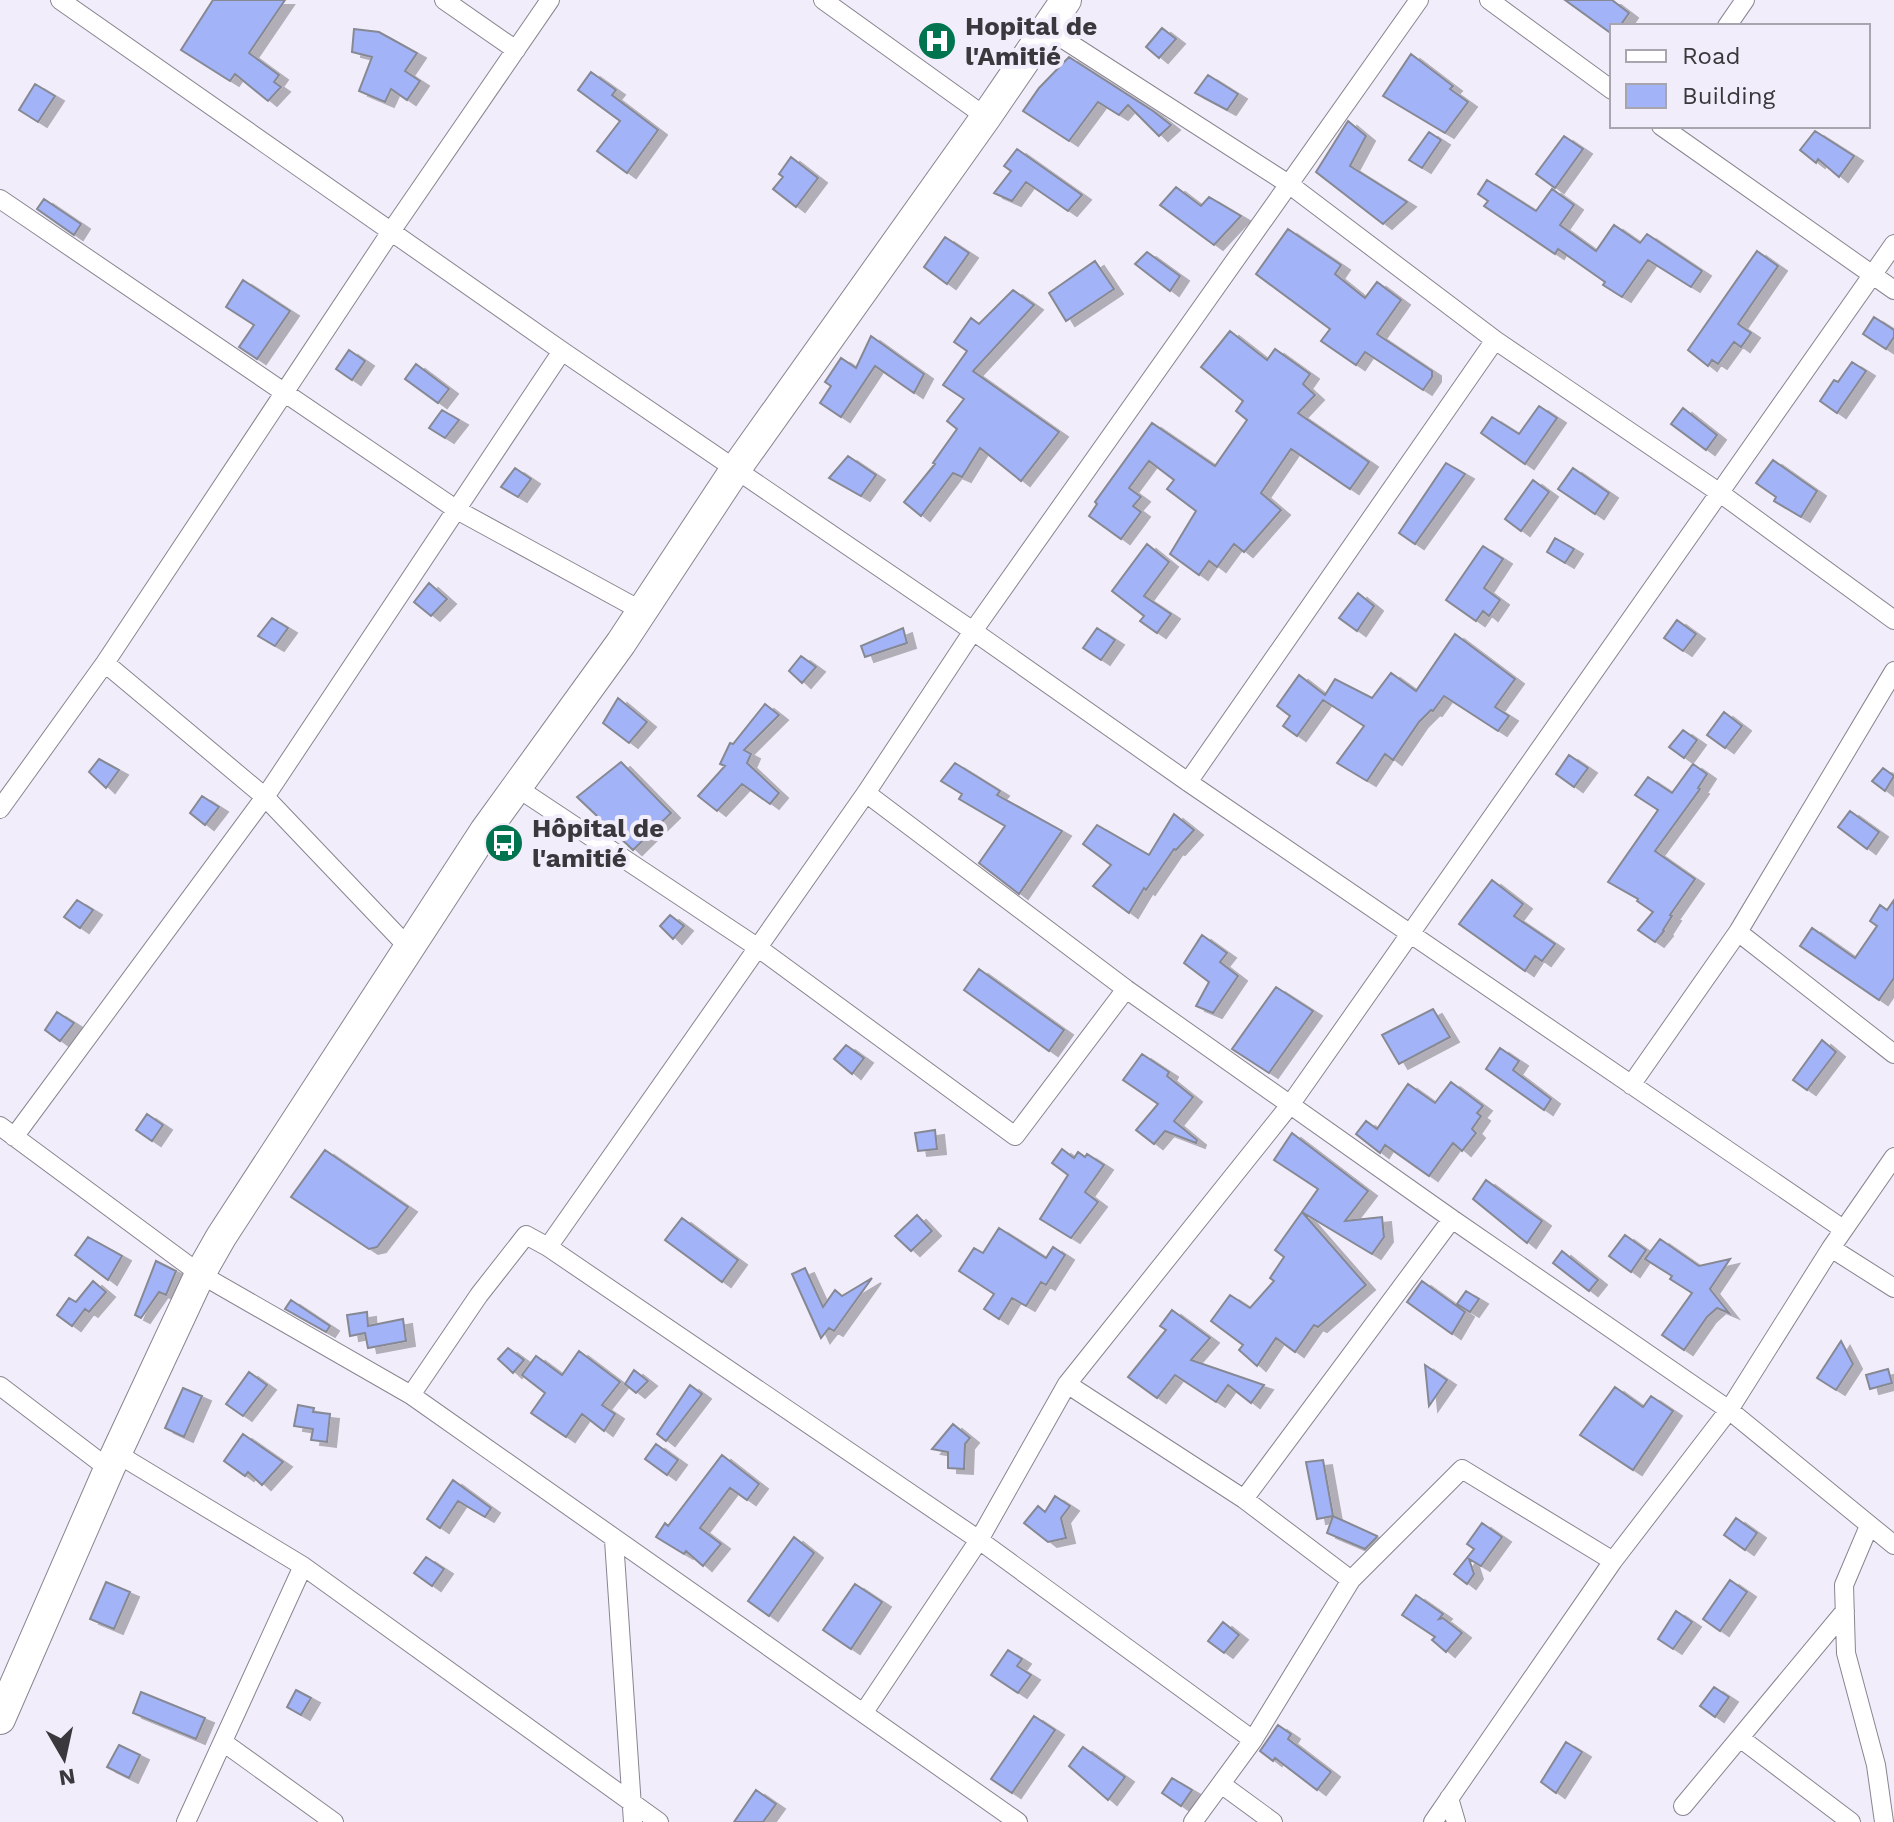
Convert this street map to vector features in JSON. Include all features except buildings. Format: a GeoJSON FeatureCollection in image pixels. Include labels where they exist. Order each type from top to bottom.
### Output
{"type":"FeatureCollection","features":[{"type":"Feature","properties":{"kind":"main road"},"geometry":{"type":"LineString","coordinates":[[0,1719],[112,1461],[200,1274],[221,1237],[408,947],[516,787],[642,611],[735,470],[1066,0]]}},
{"type":"Feature","properties":{"kind":"street"},"geometry":{"type":"LineString","coordinates":[[60,0],[562,351],[1843,1229]]}},
{"type":"Feature","properties":{"kind":"street"},"geometry":{"type":"LineString","coordinates":[[444,0],[516,50]]}},
{"type":"Feature","properties":{"kind":"street"},"geometry":{"type":"LineString","coordinates":[[0,809],[105,663],[392,230],[550,0]]}},
{"type":"Feature","properties":{"kind":"street"},"geometry":{"type":"LineString","coordinates":[[823,0],[986,117]]}},
{"type":"Feature","properties":{"kind":"street"},"geometry":{"type":"LineString","coordinates":[[548,1247],[866,793],[973,631],[1419,0]]}},
{"type":"Feature","properties":{"kind":"street"},"geometry":{"type":"LineString","coordinates":[[1489,0],[1610,89]]}},
{"type":"Feature","properties":{"kind":"street"},"geometry":{"type":"LineString","coordinates":[[1728,24],[1745,0]]}},
{"type":"Feature","properties":{"kind":"street"},"geometry":{"type":"LineString","coordinates":[[1046,28],[1290,185],[1495,340],[1720,493],[1894,620]]}},
{"type":"Feature","properties":{"kind":"street"},"geometry":{"type":"LineString","coordinates":[[1664,128],[1894,290]]}},
{"type":"Feature","properties":{"kind":"street"},"geometry":{"type":"LineString","coordinates":[[0,199],[457,510],[642,611]]}},
{"type":"Feature","properties":{"kind":"street"},"geometry":{"type":"LineString","coordinates":[[864,1712],[979,1540],[1067,1384],[1290,1105],[1894,244]]}},
{"type":"Feature","properties":{"kind":"street"},"geometry":{"type":"LineString","coordinates":[[1188,782],[1495,340]]}},
{"type":"Feature","properties":{"kind":"street"},"geometry":{"type":"LineString","coordinates":[[562,351],[265,797],[7,1132],[200,1274],[411,1395],[1018,1822]]}},
{"type":"Feature","properties":{"kind":"street"},"geometry":{"type":"LineString","coordinates":[[105,663],[265,797],[408,947]]}},
{"type":"Feature","properties":{"kind":"street"},"geometry":{"type":"LineString","coordinates":[[1631,1085],[1738,932],[1894,671]]}},
{"type":"Feature","properties":{"kind":"street"},"geometry":{"type":"LineString","coordinates":[[516,787],[757,947],[1015,1136],[1126,989]]}},
{"type":"Feature","properties":{"kind":"street"},"geometry":{"type":"LineString","coordinates":[[866,793],[1126,989],[1729,1410],[1894,1545]]}},
{"type":"Feature","properties":{"kind":"street"},"geometry":{"type":"LineString","coordinates":[[1738,932],[1894,1054]]}},
{"type":"Feature","properties":{"kind":"street"},"geometry":{"type":"LineString","coordinates":[[1433,1822],[1613,1561],[1729,1410],[1843,1229],[1886,1183],[1894,1157]]}},
{"type":"Feature","properties":{"kind":"street"},"geometry":{"type":"LineString","coordinates":[[1244,1499],[1452,1219]]}},
{"type":"Feature","properties":{"kind":"street"},"geometry":{"type":"LineString","coordinates":[[411,1395],[479,1295],[526,1235],[979,1540],[1253,1740]]}},
{"type":"Feature","properties":{"kind":"street"},"geometry":{"type":"LineString","coordinates":[[1831,1248],[1894,1288]]}},
{"type":"Feature","properties":{"kind":"street"},"geometry":{"type":"LineString","coordinates":[[1067,1384],[1244,1499],[1351,1580]]}},
{"type":"Feature","properties":{"kind":"street"},"geometry":{"type":"LineString","coordinates":[[0,1386],[112,1461],[303,1566],[659,1822]]}},
{"type":"Feature","properties":{"kind":"street"},"geometry":{"type":"LineString","coordinates":[[1193,1822],[1253,1740],[1351,1580],[1462,1469],[1613,1561]]}},
{"type":"Feature","properties":{"kind":"street"},"geometry":{"type":"LineString","coordinates":[[1869,1526],[1844,1585],[1846,1653],[1876,1765],[1883,1820]]}},
{"type":"Feature","properties":{"kind":"street"},"geometry":{"type":"LineString","coordinates":[[614,1540],[633,1822]]}},
{"type":"Feature","properties":{"kind":"street"},"geometry":{"type":"LineString","coordinates":[[186,1822],[303,1566]]}},
{"type":"Feature","properties":{"kind":"street"},"geometry":{"type":"LineString","coordinates":[[1683,1806],[1845,1611]]}},
{"type":"Feature","properties":{"kind":"street"},"geometry":{"type":"LineString","coordinates":[[1740,1738],[1851,1822]]}},
{"type":"Feature","properties":{"kind":"street"},"geometry":{"type":"LineString","coordinates":[[223,1742],[334,1822]]}},
{"type":"Feature","properties":{"kind":"street"},"geometry":{"type":"LineString","coordinates":[[1221,1784],[1273,1822]]}},
{"type":"Feature","properties":{"kind":"street"},"geometry":{"type":"LineString","coordinates":[[1449,1798],[1456,1822]]}},
{"type":"Feature","properties":{"kind":"place","name":"Hopital de l'Amitié"},"geometry":{"type":"Point","coordinates":[937,41]}},
{"type":"Feature","properties":{"kind":"place","name":"Hôpital de l'amitié"},"geometry":{"type":"Point","coordinates":[504,843]}}]}
